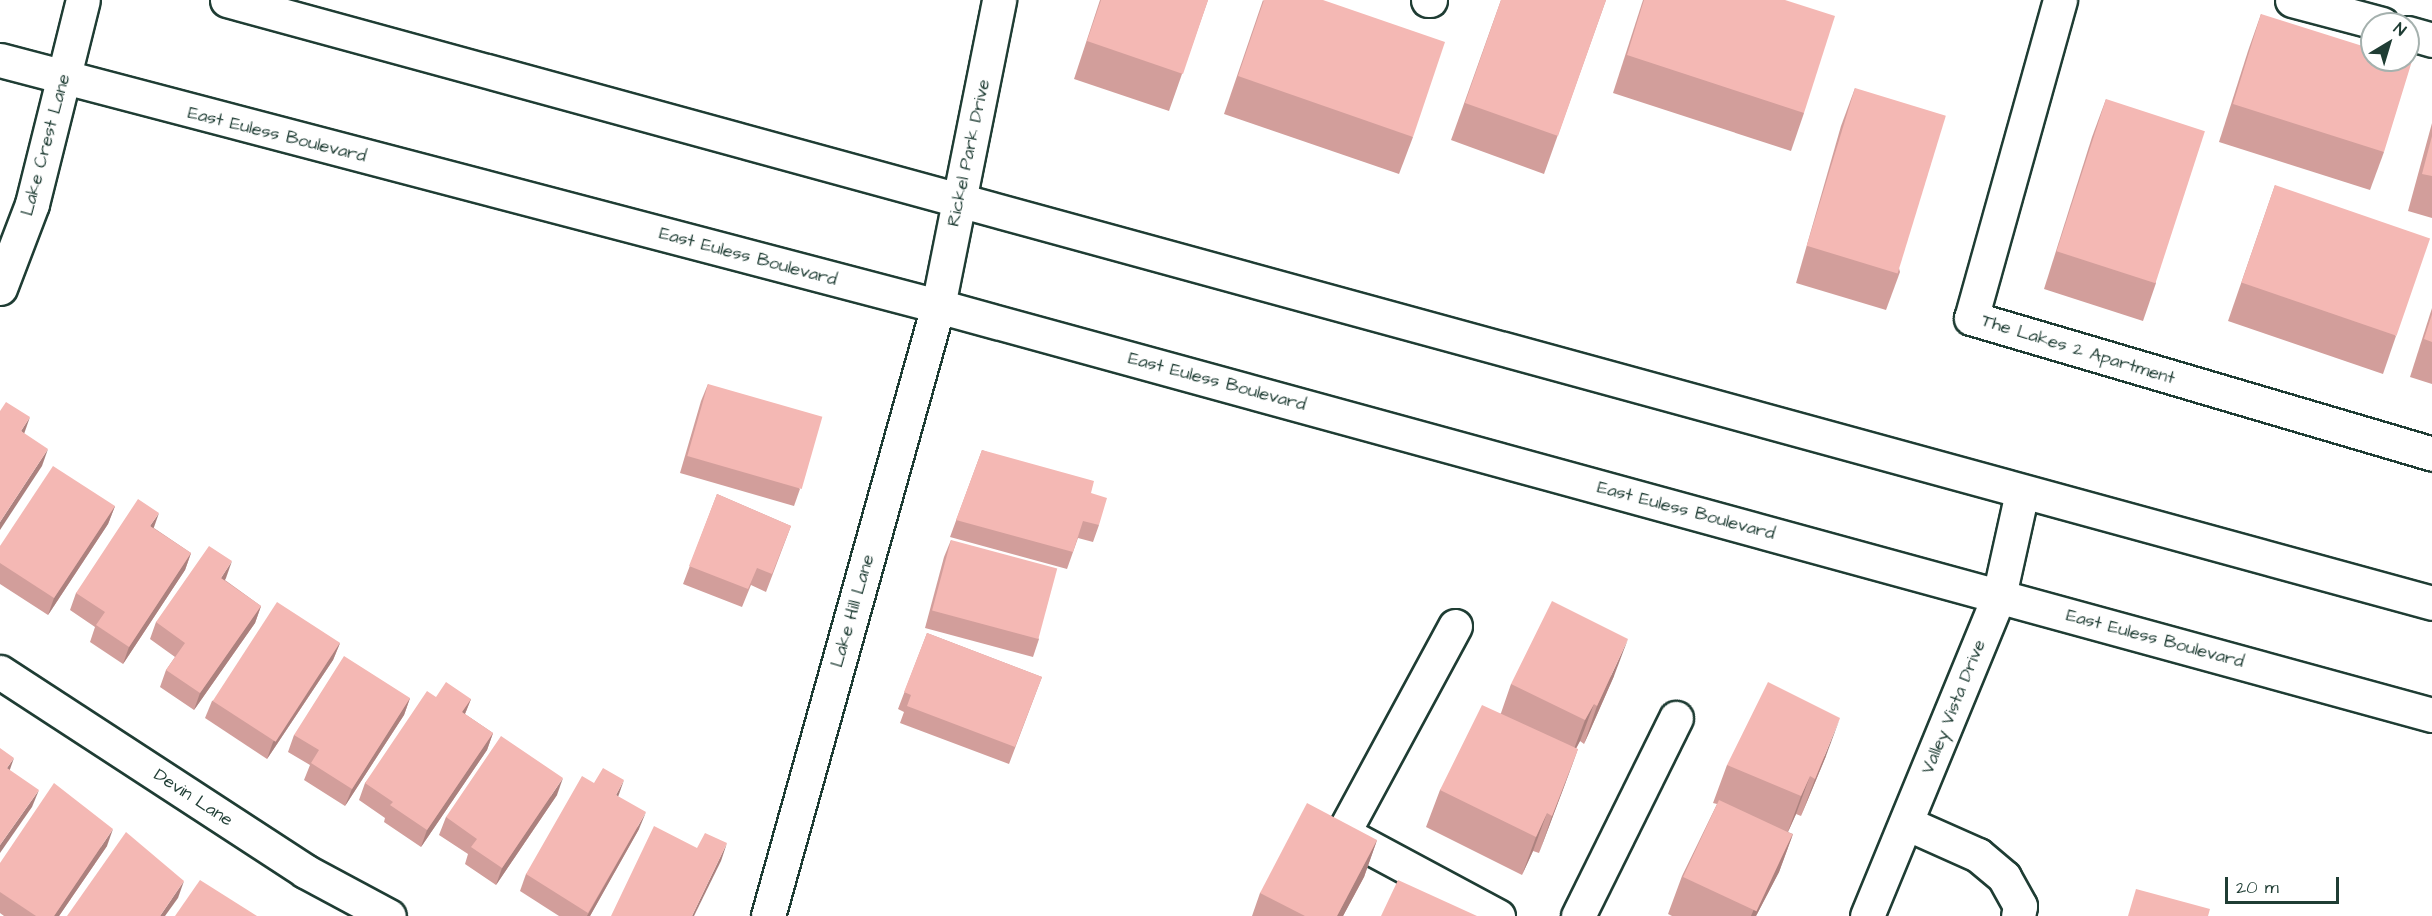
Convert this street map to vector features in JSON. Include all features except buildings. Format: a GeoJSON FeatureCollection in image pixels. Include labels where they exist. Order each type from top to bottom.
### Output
{"type":"FeatureCollection","features":[{"type":"Feature","properties":{"kind":"main road","name":"Lake Crest Lane"},"geometry":{"type":"LineString","coordinates":[[0,288],[32,204],[83,0]]}},
{"type":"Feature","properties":{"kind":"main road"},"geometry":{"type":"LineString","coordinates":[[227,0],[2432,603]]}},
{"type":"Feature","properties":{"kind":"main road","name":"Rickel Park Drive"},"geometry":{"type":"LineString","coordinates":[[938,306],[999,0]]}},
{"type":"Feature","properties":{"kind":"main road","name":"The Lakes 2 Apartment"},"geometry":{"type":"LineString","coordinates":[[2060,0],[1971,318],[2432,454]]}},
{"type":"Feature","properties":{"kind":"main road"},"geometry":{"type":"LineString","coordinates":[[2292,0],[2360,18]]}},
{"type":"Feature","properties":{"kind":"main road","name":"East Euless Boulevard"},"geometry":{"type":"LineString","coordinates":[[0,60],[938,306],[2432,715]]}},
{"type":"Feature","properties":{"kind":"main road","name":"Lake Hill Lane"},"geometry":{"type":"LineString","coordinates":[[768,916],[938,306]]}},
{"type":"Feature","properties":{"kind":"main road","name":"Valley Vista Drive"},"geometry":{"type":"LineString","coordinates":[[1867,916],[1999,596],[2022,492]]}},
{"type":"Feature","properties":{"kind":"main road"},"geometry":{"type":"LineString","coordinates":[[1455,626],[1343,833],[1498,916]]}},
{"type":"Feature","properties":{"kind":"main road","name":"Devin Lane"},"geometry":{"type":"LineString","coordinates":[[0,672],[305,871],[389,916]]}},
{"type":"Feature","properties":{"kind":"main road"},"geometry":{"type":"LineString","coordinates":[[1578,916],[1676,718]]}},
{"type":"Feature","properties":{"kind":"main road"},"geometry":{"type":"LineString","coordinates":[[1906,823],[1978,855],[2004,877],[2020,906],[2018,916]]}}]}
